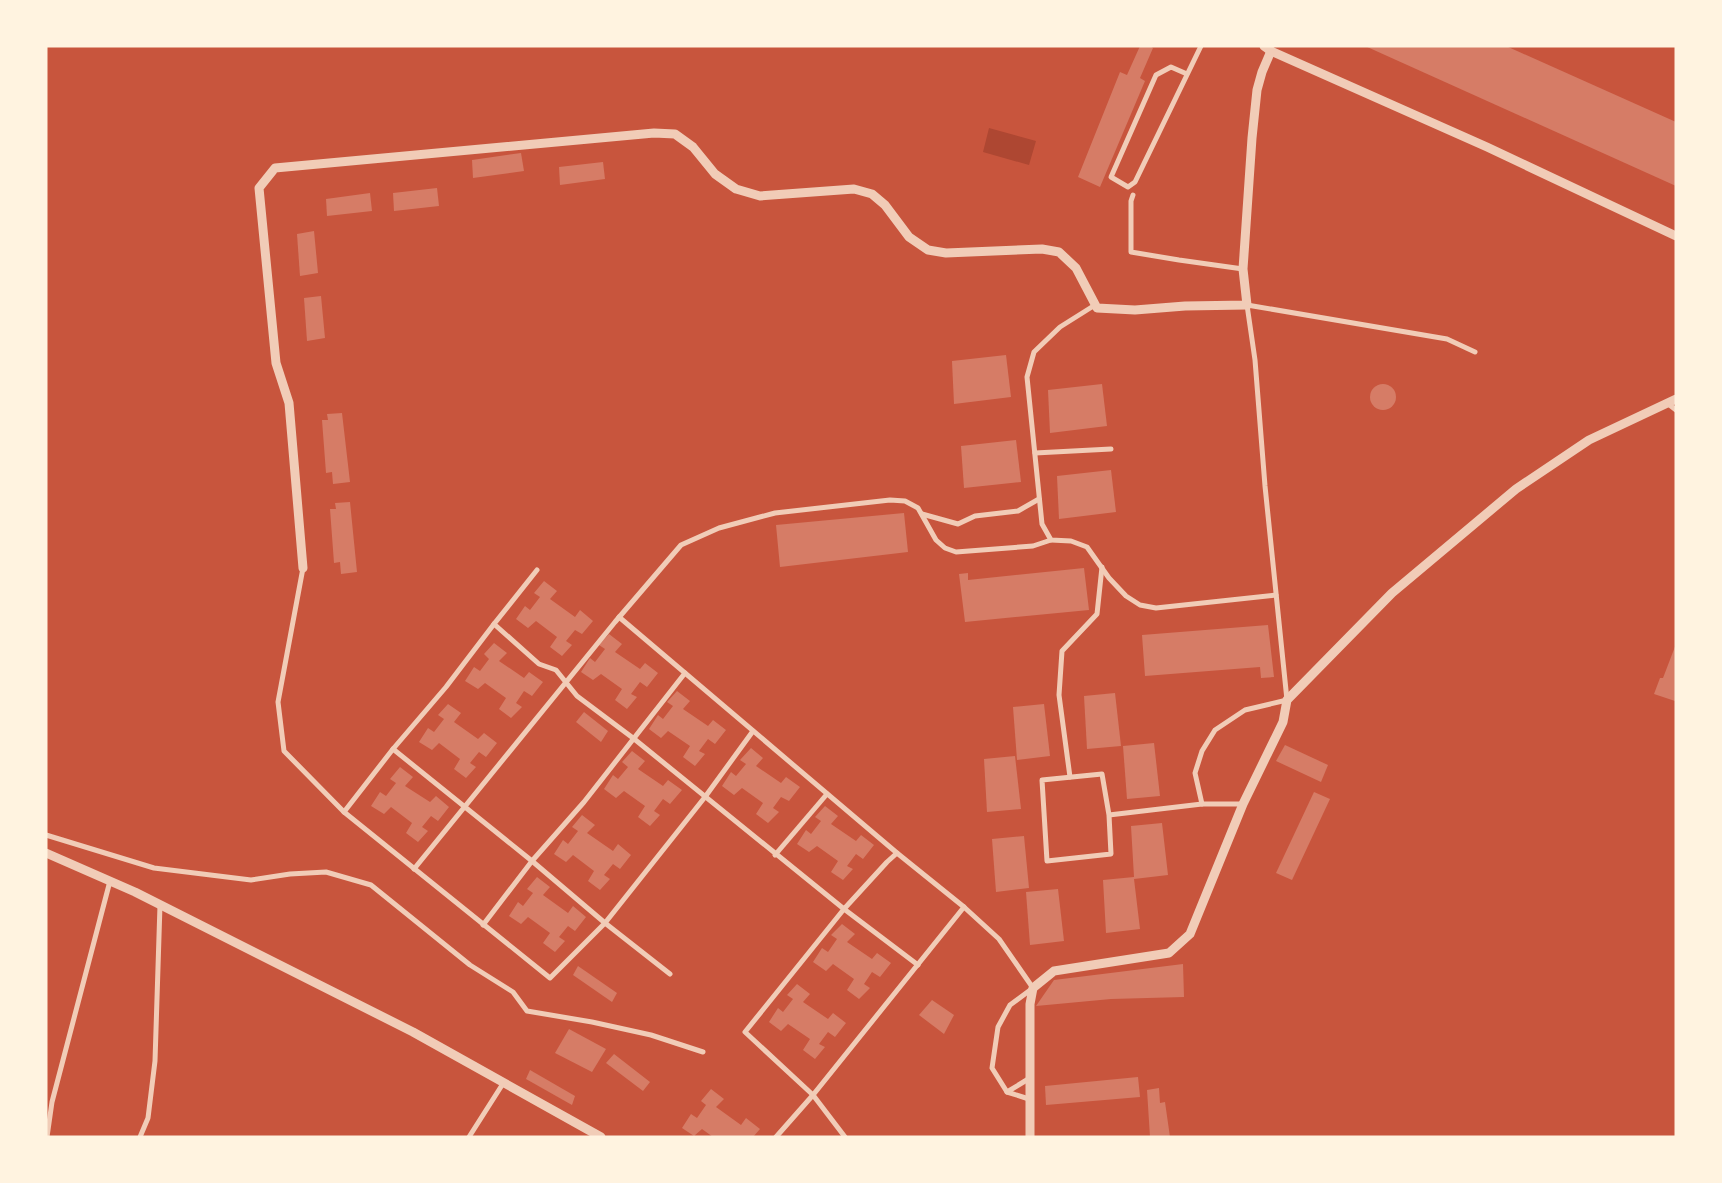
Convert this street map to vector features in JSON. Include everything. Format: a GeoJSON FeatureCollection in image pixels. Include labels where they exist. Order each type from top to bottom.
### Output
{"type":"FeatureCollection","features":[{"type":"Feature","properties":{"kind":"street"},"geometry":{"type":"LineString","coordinates":[[1187,74],[1171,67],[1156,75],[1111,177],[1128,187],[1135,182],[1201,46]]}},
{"type":"Feature","properties":{"kind":"street"},"geometry":{"type":"LineString","coordinates":[[1029,1100],[1007,1092],[992,1068],[998,1026],[1010,1005],[1054,971],[1170,953],[1190,934],[1243,804],[1283,722],[1287,700],[1265,486],[1255,360],[1243,269],[1257,90],[1267,49],[1676,236]]}},
{"type":"Feature","properties":{"kind":"street"},"geometry":{"type":"LineString","coordinates":[[753,731],[705,797],[605,923],[550,978],[344,812],[284,751],[278,702],[303,568],[289,403],[276,363],[259,188],[274,168],[654,133],[675,134],[693,147],[716,174],[736,189],[760,196],[854,189],[872,194],[885,206],[909,237],[928,250],[946,253],[1042,249],[1060,252],[1076,268],[1097,308],[1135,310],[1185,306],[1247,305],[1447,339],[1475,352]]}},
{"type":"Feature","properties":{"kind":"street"},"geometry":{"type":"LineString","coordinates":[[1133,195],[1131,201],[1131,252],[1243,269]]}},
{"type":"Feature","properties":{"kind":"street"},"geometry":{"type":"LineString","coordinates":[[1051,540],[1042,524],[1027,377],[1034,352],[1060,327],[1095,305]]}},
{"type":"Feature","properties":{"kind":"street"},"geometry":{"type":"LineString","coordinates":[[1202,804],[1195,773],[1202,751],[1215,730],[1245,710],[1287,700],[1392,593],[1516,489],[1589,440],[1676,399]]}},
{"type":"Feature","properties":{"kind":"street"},"geometry":{"type":"LineString","coordinates":[[1667,403],[1676,410]]}},
{"type":"Feature","properties":{"kind":"street"},"geometry":{"type":"LineString","coordinates":[[1034,453],[1111,449]]}},
{"type":"Feature","properties":{"kind":"street"},"geometry":{"type":"LineString","coordinates":[[922,514],[958,524],[975,516],[1018,511],[1039,499]]}},
{"type":"Feature","properties":{"kind":"street"},"geometry":{"type":"LineString","coordinates":[[414,869],[619,617],[681,546],[719,528],[774,513],[890,500],[905,501],[918,508],[936,540],[945,548],[956,552],[1033,546],[1051,540],[1071,541],[1087,547],[1109,578],[1126,596],[1140,605],[1156,608],[1276,595]]}},
{"type":"Feature","properties":{"kind":"street"},"geometry":{"type":"LineString","coordinates":[[1070,777],[1059,695],[1062,651],[1097,614],[1102,566]]}},
{"type":"Feature","properties":{"kind":"street"},"geometry":{"type":"LineString","coordinates":[[344,812],[393,749],[446,687],[537,570]]}},
{"type":"Feature","properties":{"kind":"street"},"geometry":{"type":"LineString","coordinates":[[619,617],[897,853],[964,907],[999,939],[1033,988],[1030,1004],[1030,1137]]}},
{"type":"Feature","properties":{"kind":"street"},"geometry":{"type":"LineString","coordinates":[[494,624],[538,664],[556,670],[577,696],[633,738],[775,855],[918,965]]}},
{"type":"Feature","properties":{"kind":"street"},"geometry":{"type":"LineString","coordinates":[[483,925],[532,861],[584,802],[685,673]]}},
{"type":"Feature","properties":{"kind":"street"},"geometry":{"type":"LineString","coordinates":[[393,749],[466,806],[605,923],[670,974]]}},
{"type":"Feature","properties":{"kind":"street"},"geometry":{"type":"LineString","coordinates":[[1102,774],[1109,815],[1111,854],[1048,861],[1042,780],[1102,774]]}},
{"type":"Feature","properties":{"kind":"street"},"geometry":{"type":"LineString","coordinates":[[775,855],[827,794]]}},
{"type":"Feature","properties":{"kind":"street"},"geometry":{"type":"LineString","coordinates":[[1109,815],[1202,804],[1243,804]]}},
{"type":"Feature","properties":{"kind":"street"},"geometry":{"type":"LineString","coordinates":[[46,834],[154,868],[251,880],[290,874],[326,872],[371,885],[470,965],[513,992],[527,1010],[643,1033],[703,1052]]}},
{"type":"Feature","properties":{"kind":"street"},"geometry":{"type":"LineString","coordinates":[[46,852],[160,904],[413,1032],[600,1137]]}},
{"type":"Feature","properties":{"kind":"street"},"geometry":{"type":"LineString","coordinates":[[845,1137],[813,1095],[745,1032],[844,909],[897,853]]}},
{"type":"Feature","properties":{"kind":"street"},"geometry":{"type":"LineString","coordinates":[[47,1137],[52,1102],[110,881]]}},
{"type":"Feature","properties":{"kind":"street"},"geometry":{"type":"LineString","coordinates":[[140,1137],[148,1118],[155,1061],[160,904]]}},
{"type":"Feature","properties":{"kind":"street"},"geometry":{"type":"LineString","coordinates":[[776,1137],[813,1095],[964,907]]}},
{"type":"Feature","properties":{"kind":"street"},"geometry":{"type":"LineString","coordinates":[[1007,1092],[1030,1078]]}},
{"type":"Feature","properties":{"kind":"street"},"geometry":{"type":"LineString","coordinates":[[469,1137],[504,1082]]}},
{"type":"Feature","properties":{"kind":"shaded area"},"geometry":{"type":"Polygon","coordinates":[[[989,128],[1036,141],[1029,165],[983,152],[989,128]]]}},
{"type":"Feature","properties":{"kind":"building"},"geometry":{"type":"Polygon","coordinates":[[[1140,46],[1150,46],[1153,48],[1140,78],[1145,81],[1100,187],[1078,177],[1120,72],[1127,75],[1140,46]]]}},
{"type":"Feature","properties":{"kind":"building"},"geometry":{"type":"Polygon","coordinates":[[[1365,46],[1506,46],[1676,122],[1676,186],[1365,46]]]}},
{"type":"Feature","properties":{"kind":"building"},"geometry":{"type":"Polygon","coordinates":[[[521,153],[524,171],[473,178],[472,160],[521,153]]]}},
{"type":"Feature","properties":{"kind":"building"},"geometry":{"type":"Polygon","coordinates":[[[603,162],[605,179],[560,185],[559,167],[603,162]]]}},
{"type":"Feature","properties":{"kind":"building"},"geometry":{"type":"Polygon","coordinates":[[[437,188],[439,206],[394,211],[393,193],[437,188]]]}},
{"type":"Feature","properties":{"kind":"building"},"geometry":{"type":"Polygon","coordinates":[[[370,193],[372,211],[327,216],[326,199],[370,193]]]}},
{"type":"Feature","properties":{"kind":"building"},"geometry":{"type":"Polygon","coordinates":[[[314,231],[318,273],[300,276],[297,234],[314,231]]]}},
{"type":"Feature","properties":{"kind":"building"},"geometry":{"type":"Polygon","coordinates":[[[321,296],[325,338],[307,341],[304,298],[321,296]]]}},
{"type":"Feature","properties":{"kind":"building"},"geometry":{"type":"Polygon","coordinates":[[[1006,355],[1011,397],[954,404],[952,361],[1006,355]]]}},
{"type":"Feature","properties":{"kind":"building"},"geometry":{"type":"Polygon","coordinates":[[[1102,384],[1107,426],[1050,433],[1048,390],[1102,384]]]}},
{"type":"Feature","properties":{"kind":"building"},"geometry":{"type":"Polygon","coordinates":[[[1383,384],[1392,388],[1396,397],[1392,406],[1383,410],[1374,406],[1370,397],[1374,388],[1383,384]]]}},
{"type":"Feature","properties":{"kind":"building"},"geometry":{"type":"Polygon","coordinates":[[[342,413],[350,482],[333,484],[332,472],[326,473],[322,420],[328,420],[327,414],[342,413]]]}},
{"type":"Feature","properties":{"kind":"building"},"geometry":{"type":"Polygon","coordinates":[[[1016,440],[1021,482],[964,488],[961,446],[1016,440]]]}},
{"type":"Feature","properties":{"kind":"building"},"geometry":{"type":"Polygon","coordinates":[[[1111,470],[1116,512],[1059,519],[1057,476],[1111,470]]]}},
{"type":"Feature","properties":{"kind":"building"},"geometry":{"type":"Polygon","coordinates":[[[350,502],[357,572],[341,574],[340,562],[334,563],[330,509],[336,509],[335,503],[350,502]]]}},
{"type":"Feature","properties":{"kind":"building"},"geometry":{"type":"Polygon","coordinates":[[[904,513],[908,552],[780,567],[776,525],[904,513]]]}},
{"type":"Feature","properties":{"kind":"building"},"geometry":{"type":"Polygon","coordinates":[[[1084,568],[1089,610],[965,622],[959,574],[968,573],[968,580],[1084,568]]]}},
{"type":"Feature","properties":{"kind":"building"},"geometry":{"type":"Polygon","coordinates":[[[544,581],[557,591],[550,599],[575,617],[580,610],[593,621],[582,634],[575,630],[566,641],[572,645],[562,656],[550,647],[557,637],[536,621],[528,628],[516,619],[525,606],[530,610],[540,597],[534,593],[544,581]]]}},
{"type":"Feature","properties":{"kind":"building"},"geometry":{"type":"Polygon","coordinates":[[[1268,625],[1274,677],[1261,678],[1260,667],[1145,676],[1142,635],[1268,625]]]}},
{"type":"Feature","properties":{"kind":"building"},"geometry":{"type":"Polygon","coordinates":[[[609,634],[622,644],[615,652],[640,669],[645,663],[658,673],[647,687],[640,682],[631,694],[637,697],[627,709],[615,700],[622,689],[601,674],[593,680],[581,672],[590,658],[595,662],[605,649],[599,645],[609,634]]]}},
{"type":"Feature","properties":{"kind":"building"},"geometry":{"type":"Polygon","coordinates":[[[494,643],[507,653],[499,661],[524,678],[529,672],[543,682],[532,696],[524,691],[516,703],[522,707],[511,718],[499,709],[506,698],[485,683],[478,689],[465,681],[474,667],[480,671],[489,659],[484,654],[494,643]]]}},
{"type":"Feature","properties":{"kind":"building"},"geometry":{"type":"Polygon","coordinates":[[[1676,644],[1675,701],[1654,694],[1660,678],[1663,678],[1676,644]]]}},
{"type":"Feature","properties":{"kind":"building"},"geometry":{"type":"Polygon","coordinates":[[[677,691],[690,701],[683,709],[708,726],[713,720],[726,730],[715,744],[708,739],[699,751],[705,754],[695,766],[683,757],[690,746],[668,731],[661,738],[649,729],[658,715],[663,719],[673,706],[667,702],[677,691]]]}},
{"type":"Feature","properties":{"kind":"building"},"geometry":{"type":"Polygon","coordinates":[[[1115,693],[1121,746],[1087,749],[1084,696],[1115,693]]]}},
{"type":"Feature","properties":{"kind":"building"},"geometry":{"type":"Polygon","coordinates":[[[448,704],[461,713],[454,722],[478,739],[484,733],[497,743],[486,757],[479,752],[470,763],[476,767],[466,778],[454,769],[460,759],[439,743],[432,750],[419,742],[428,728],[434,732],[444,719],[438,715],[448,704]]]}},
{"type":"Feature","properties":{"kind":"building"},"geometry":{"type":"Polygon","coordinates":[[[1044,704],[1050,756],[1017,760],[1013,707],[1044,704]]]}},
{"type":"Feature","properties":{"kind":"building"},"geometry":{"type":"Polygon","coordinates":[[[584,712],[608,731],[601,742],[576,722],[584,712]]]}},
{"type":"Feature","properties":{"kind":"building"},"geometry":{"type":"Polygon","coordinates":[[[1154,743],[1160,796],[1127,799],[1123,746],[1154,743]]]}},
{"type":"Feature","properties":{"kind":"building"},"geometry":{"type":"Polygon","coordinates":[[[1285,745],[1328,765],[1321,782],[1276,761],[1285,745]]]}},
{"type":"Feature","properties":{"kind":"building"},"geometry":{"type":"Polygon","coordinates":[[[751,748],[763,758],[756,766],[781,783],[786,777],[800,787],[789,801],[781,797],[773,808],[779,812],[768,823],[756,814],[763,803],[742,788],[734,795],[722,786],[731,772],[736,776],[746,764],[740,760],[751,748]]]}},
{"type":"Feature","properties":{"kind":"building"},"geometry":{"type":"Polygon","coordinates":[[[632,751],[645,761],[638,769],[663,786],[668,780],[682,790],[670,804],[663,799],[654,811],[660,815],[650,826],[638,817],[645,806],[624,791],[616,798],[604,789],[613,775],[618,779],[628,767],[622,762],[632,751]]]}},
{"type":"Feature","properties":{"kind":"building"},"geometry":{"type":"Polygon","coordinates":[[[1015,756],[1021,809],[987,812],[984,759],[1015,756]]]}},
{"type":"Feature","properties":{"kind":"building"},"geometry":{"type":"Polygon","coordinates":[[[400,767],[413,777],[405,786],[430,802],[436,796],[449,807],[438,821],[431,816],[422,827],[428,831],[418,842],[406,833],[412,823],[391,807],[384,814],[371,806],[380,792],[386,796],[396,783],[390,779],[400,767]]]}},
{"type":"Feature","properties":{"kind":"building"},"geometry":{"type":"Polygon","coordinates":[[[1314,792],[1330,799],[1292,880],[1276,873],[1314,792]]]}},
{"type":"Feature","properties":{"kind":"building"},"geometry":{"type":"Polygon","coordinates":[[[825,806],[838,816],[831,824],[856,841],[861,835],[874,845],[863,859],[856,854],[847,866],[853,869],[843,880],[831,872],[838,861],[817,846],[809,852],[797,844],[806,830],[811,834],[821,821],[815,817],[825,806]]]}},
{"type":"Feature","properties":{"kind":"building"},"geometry":{"type":"Polygon","coordinates":[[[582,815],[595,825],[587,833],[613,851],[618,844],[631,855],[620,869],[613,864],[604,875],[610,879],[600,890],[588,881],[594,871],[573,855],[566,862],[554,854],[563,840],[568,844],[578,831],[572,827],[582,815]]]}},
{"type":"Feature","properties":{"kind":"building"},"geometry":{"type":"Polygon","coordinates":[[[1162,823],[1168,875],[1134,879],[1140,929],[1106,933],[1103,880],[1134,877],[1131,826],[1162,823]]]}},
{"type":"Feature","properties":{"kind":"building"},"geometry":{"type":"Polygon","coordinates":[[[1024,836],[1029,888],[996,892],[992,839],[1024,836]]]}},
{"type":"Feature","properties":{"kind":"building"},"geometry":{"type":"Polygon","coordinates":[[[537,877],[550,887],[543,895],[568,913],[573,906],[586,917],[575,931],[568,926],[559,937],[565,941],[555,952],[543,943],[550,933],[528,917],[521,924],[509,916],[518,902],[523,906],[533,893],[527,889],[537,877]]]}},
{"type":"Feature","properties":{"kind":"building"},"geometry":{"type":"Polygon","coordinates":[[[1058,889],[1064,941],[1030,945],[1026,892],[1058,889]]]}},
{"type":"Feature","properties":{"kind":"building"},"geometry":{"type":"Polygon","coordinates":[[[842,924],[855,934],[847,942],[872,959],[877,953],[891,963],[880,977],[872,972],[864,984],[870,988],[859,999],[847,990],[854,979],[833,964],[826,971],[813,962],[822,948],[828,952],[837,939],[831,935],[842,924]]]}},
{"type":"Feature","properties":{"kind":"building"},"geometry":{"type":"Polygon","coordinates":[[[1183,964],[1184,997],[1111,999],[1036,1006],[1054,980],[1183,964]]]}},
{"type":"Feature","properties":{"kind":"building"},"geometry":{"type":"Polygon","coordinates":[[[578,966],[617,993],[612,1002],[573,975],[578,966]]]}},
{"type":"Feature","properties":{"kind":"building"},"geometry":{"type":"Polygon","coordinates":[[[797,984],[810,994],[803,1002],[828,1019],[833,1013],[846,1023],[835,1037],[828,1032],[819,1044],[825,1047],[815,1059],[803,1050],[810,1039],[788,1024],[781,1031],[769,1022],[778,1008],[783,1012],[793,999],[787,995],[797,984]]]}},
{"type":"Feature","properties":{"kind":"building"},"geometry":{"type":"Polygon","coordinates":[[[932,1000],[954,1015],[944,1034],[919,1015],[932,1000]]]}},
{"type":"Feature","properties":{"kind":"building"},"geometry":{"type":"Polygon","coordinates":[[[569,1029],[606,1049],[592,1072],[555,1053],[569,1029]]]}},
{"type":"Feature","properties":{"kind":"building"},"geometry":{"type":"Polygon","coordinates":[[[614,1054],[650,1082],[643,1091],[606,1063],[614,1054]]]}},
{"type":"Feature","properties":{"kind":"building"},"geometry":{"type":"Polygon","coordinates":[[[530,1070],[575,1096],[572,1105],[526,1079],[530,1070]]]}},
{"type":"Feature","properties":{"kind":"building"},"geometry":{"type":"Polygon","coordinates":[[[1138,1077],[1140,1097],[1046,1105],[1045,1086],[1138,1077]]]}},
{"type":"Feature","properties":{"kind":"building"},"geometry":{"type":"Polygon","coordinates":[[[1159,1088],[1160,1103],[1165,1102],[1170,1137],[1150,1137],[1147,1090],[1159,1088]]]}},
{"type":"Feature","properties":{"kind":"building"},"geometry":{"type":"Polygon","coordinates":[[[711,1089],[724,1099],[716,1107],[741,1125],[746,1118],[760,1129],[753,1137],[713,1137],[702,1129],[694,1136],[682,1128],[691,1114],[697,1118],[706,1105],[701,1101],[711,1089]]]}}]}
